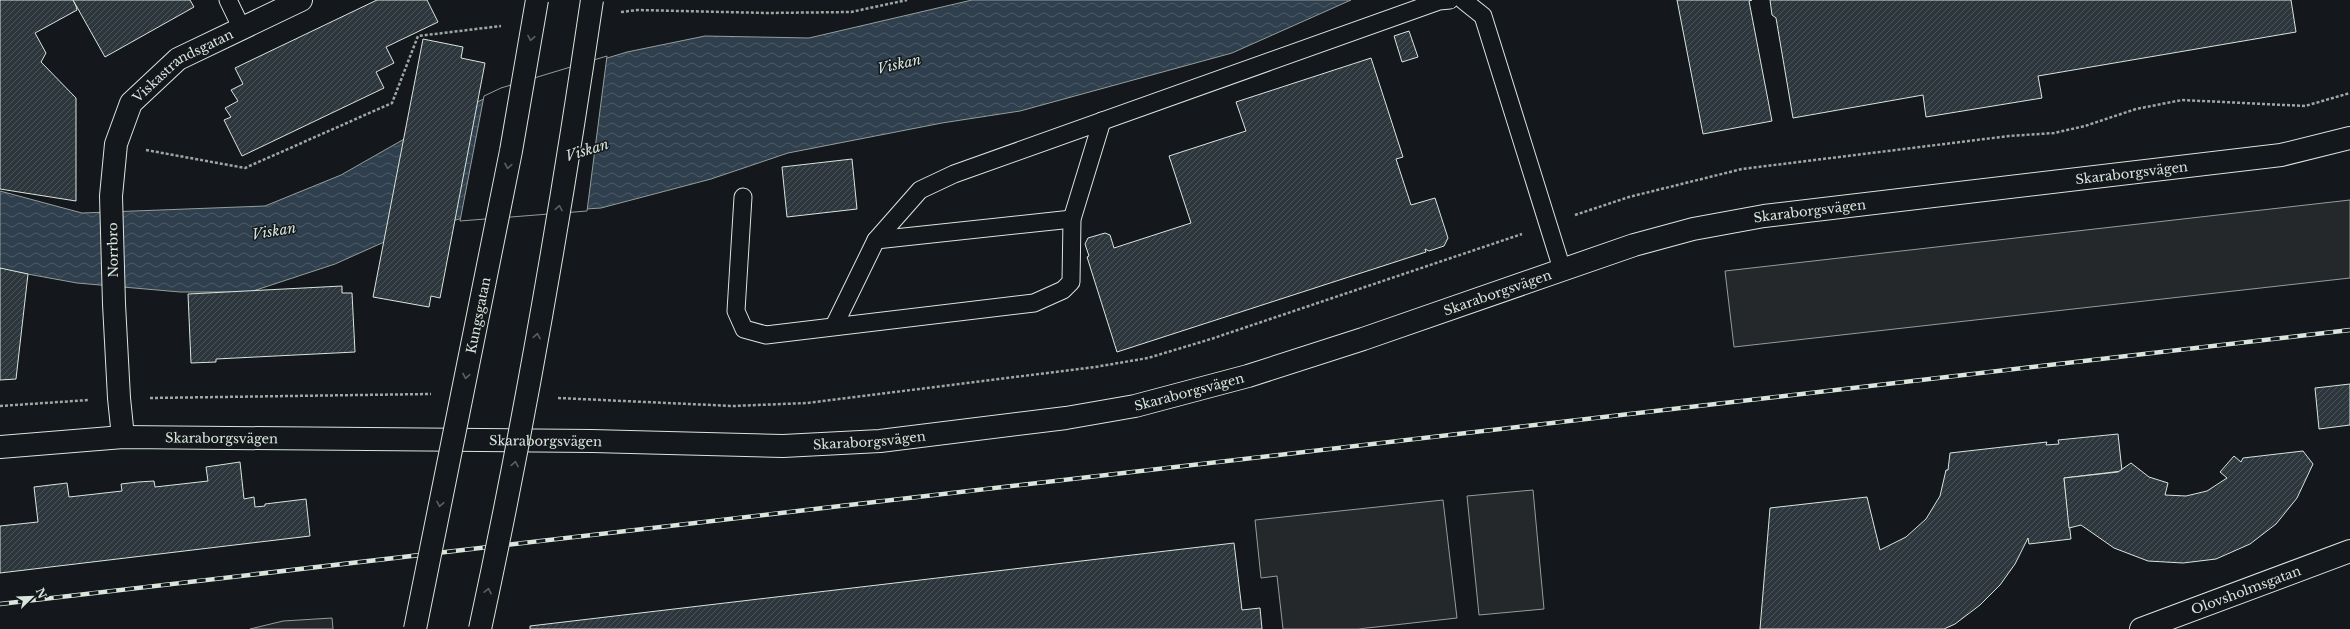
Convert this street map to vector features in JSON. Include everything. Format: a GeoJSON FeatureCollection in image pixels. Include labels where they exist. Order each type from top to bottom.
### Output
{"type":"FeatureCollection","features":[{"type":"Feature","properties":{"kind":"street","name":"Viskastrandsgatan"},"geometry":{"type":"LineString","coordinates":[[112,196],[116,144],[131,103],[178,58],[301,0]]}},
{"type":"Feature","properties":{"kind":"street","name":"Kungsgatan"},"geometry":{"type":"LineString","coordinates":[[415,629],[511,151],[537,0]]}},
{"type":"Feature","properties":{"kind":"street"},"geometry":{"type":"LineString","coordinates":[[480,629],[514,467],[571,142],[592,0]]}},
{"type":"Feature","properties":{"kind":"street","name":"Skaraborgsvägen"},"geometry":{"type":"LineString","coordinates":[[0,448],[123,437],[584,440],[783,446],[880,442],[1066,418],[1135,406],[1248,376],[1356,342],[1562,268],[1634,245],[1686,231],[1764,216],[2281,155],[2350,138]]}},
{"type":"Feature","properties":{"kind":"street","name":"Norrbro"},"geometry":{"type":"LineString","coordinates":[[112,196],[114,304],[119,398]]}},
{"type":"Feature","properties":{"kind":"street"},"geometry":{"type":"LineString","coordinates":[[119,398],[123,437]]}},
{"type":"Feature","properties":{"kind":"street","name":"Olovsholmsgatan"},"geometry":{"type":"LineString","coordinates":[[2141,629],[2350,551]]}},
{"type":"Feature","properties":{"kind":"lane"},"geometry":{"type":"LineString","coordinates":[[228,0],[242,27]]}},
{"type":"Feature","properties":{"kind":"lane"},"geometry":{"type":"LineString","coordinates":[[834,326],[876,240],[920,190],[954,174],[1432,3],[1450,0]]}},
{"type":"Feature","properties":{"kind":"lane"},"geometry":{"type":"LineString","coordinates":[[1463,0],[1483,16],[1550,224],[1562,268]]}},
{"type":"Feature","properties":{"kind":"lane"},"geometry":{"type":"LineString","coordinates":[[743,197],[736,312],[744,329],[766,335],[1034,303],[1063,290],[1071,282],[1072,219],[1102,121]]}},
{"type":"Feature","properties":{"kind":"lane"},"geometry":{"type":"LineString","coordinates":[[876,240],[1072,219]]}},
{"type":"Feature","properties":{"kind":"path"},"geometry":{"type":"LineString","coordinates":[[614,13],[638,10],[767,13],[851,12],[907,0]]}},
{"type":"Feature","properties":{"kind":"path"},"geometry":{"type":"LineString","coordinates":[[116,144],[246,168],[392,103],[418,36],[504,26]]}},
{"type":"Feature","properties":{"kind":"path"},"geometry":{"type":"LineString","coordinates":[[554,398],[733,406],[807,403],[1095,367],[1148,358],[1212,339],[1629,196],[1742,169],[2001,136],[2054,133],[2085,126],[2136,110],[2182,100],[2305,106],[2350,93]]}},
{"type":"Feature","properties":{"kind":"path"},"geometry":{"type":"LineString","coordinates":[[0,406],[119,398],[390,393],[437,394]]}},
{"type":"Feature","properties":{"kind":"shaded area"},"geometry":{"type":"Polygon","coordinates":[[[2350,200],[2350,278],[1734,347],[1725,271],[2350,200]]]}},
{"type":"Feature","properties":{"kind":"shaded area"},"geometry":{"type":"Polygon","coordinates":[[[1533,490],[1544,609],[1479,615],[1467,496],[1533,490]]]}},
{"type":"Feature","properties":{"kind":"shaded area"},"geometry":{"type":"Polygon","coordinates":[[[1443,500],[1457,618],[1358,629],[1283,629],[1277,576],[1261,578],[1255,520],[1443,500]]]}},
{"type":"Feature","properties":{"kind":"shaded area"},"geometry":{"type":"Polygon","coordinates":[[[332,618],[333,629],[250,629],[283,621],[332,618]]]}},
{"type":"Feature","properties":{"kind":"water","name":"Viskan"},"geometry":{"type":"Polygon","coordinates":[[[972,0],[1351,0],[1232,53],[1020,111],[942,123],[788,153],[711,179],[601,208],[467,217],[402,234],[335,264],[250,292],[180,292],[77,283],[0,269],[0,191],[82,213],[265,206],[341,175],[420,130],[502,90],[627,52],[705,36],[809,38],[972,0]]]}},
{"type":"Feature","properties":{"kind":"pier"},"geometry":{"type":"Polygon","coordinates":[[[607,56],[587,211],[460,221],[484,96],[501,88],[607,56]]]}},
{"type":"Feature","properties":{"kind":"building"},"geometry":{"type":"Polygon","coordinates":[[[0,0],[73,0],[76,6],[77,10],[35,33],[46,53],[41,62],[76,98],[76,201],[0,189],[0,0]]]}},
{"type":"Feature","properties":{"kind":"building"},"geometry":{"type":"Polygon","coordinates":[[[73,0],[190,0],[194,7],[105,57],[73,0]]]}},
{"type":"Feature","properties":{"kind":"building"},"geometry":{"type":"Polygon","coordinates":[[[377,0],[427,0],[438,22],[386,47],[394,63],[376,72],[384,88],[242,156],[224,120],[231,117],[225,108],[238,101],[231,90],[243,84],[235,68],[377,0]]]}},
{"type":"Feature","properties":{"kind":"building"},"geometry":{"type":"Polygon","coordinates":[[[1677,0],[1752,0],[1749,1],[1772,121],[1703,134],[1677,0]]]}},
{"type":"Feature","properties":{"kind":"building"},"geometry":{"type":"Polygon","coordinates":[[[1770,0],[2291,0],[2296,32],[2038,76],[2042,98],[1926,117],[1923,95],[1793,118],[1776,18],[1772,15],[1770,0]]]}},
{"type":"Feature","properties":{"kind":"building"},"geometry":{"type":"Polygon","coordinates":[[[1409,31],[1418,57],[1402,62],[1394,36],[1409,31]]]}},
{"type":"Feature","properties":{"kind":"building"},"geometry":{"type":"Polygon","coordinates":[[[423,39],[463,47],[461,58],[485,63],[440,298],[431,296],[429,307],[373,297],[423,39]]]}},
{"type":"Feature","properties":{"kind":"building"},"geometry":{"type":"Polygon","coordinates":[[[1371,58],[1403,157],[1396,159],[1411,205],[1435,198],[1448,238],[1444,246],[1429,251],[1425,249],[1426,252],[1117,352],[1087,257],[1089,256],[1085,244],[1088,238],[1105,233],[1110,235],[1114,248],[1191,223],[1169,156],[1246,131],[1236,102],[1371,58]]]}},
{"type":"Feature","properties":{"kind":"building"},"geometry":{"type":"Polygon","coordinates":[[[852,159],[857,209],[787,217],[782,167],[852,159]]]}},
{"type":"Feature","properties":{"kind":"building"},"geometry":{"type":"Polygon","coordinates":[[[0,268],[28,274],[16,379],[0,380],[0,268]]]}},
{"type":"Feature","properties":{"kind":"building"},"geometry":{"type":"Polygon","coordinates":[[[342,286],[342,293],[352,293],[355,352],[216,359],[216,362],[191,363],[188,294],[342,286]]]}},
{"type":"Feature","properties":{"kind":"building"},"geometry":{"type":"Polygon","coordinates":[[[2350,384],[2350,425],[2319,429],[2315,388],[2350,384]]]}},
{"type":"Feature","properties":{"kind":"building"},"geometry":{"type":"Polygon","coordinates":[[[2118,434],[2122,471],[2064,478],[2071,539],[2029,544],[2028,538],[2015,564],[2000,585],[1980,605],[1955,624],[1944,629],[1760,629],[1770,508],[1867,497],[1880,550],[1906,537],[1926,519],[1940,496],[1946,470],[1948,470],[1950,453],[2047,442],[2046,445],[2059,444],[2058,440],[2118,434]]]}},
{"type":"Feature","properties":{"kind":"building"},"geometry":{"type":"Polygon","coordinates":[[[2303,451],[2313,464],[2297,498],[2276,524],[2250,544],[2216,559],[2183,563],[2148,561],[2114,548],[2081,525],[2069,528],[2064,478],[2118,472],[2131,463],[2149,477],[2168,483],[2165,495],[2186,496],[2207,491],[2227,478],[2220,472],[2234,456],[2241,462],[2243,458],[2303,451]]]}},
{"type":"Feature","properties":{"kind":"building"},"geometry":{"type":"Polygon","coordinates":[[[240,462],[244,499],[254,497],[255,507],[265,506],[265,504],[306,499],[310,536],[0,573],[0,526],[38,522],[34,487],[67,483],[69,497],[122,491],[121,484],[138,482],[154,481],[155,487],[208,481],[206,467],[240,462]]]}},
{"type":"Feature","properties":{"kind":"building"},"geometry":{"type":"Polygon","coordinates":[[[1234,543],[1242,610],[1260,608],[1262,629],[530,629],[530,626],[1234,543]]]}},
{"type":"Feature","properties":{"kind":"railway"},"geometry":{"type":"LineString","coordinates":[[0,604],[2350,330]]}}]}
